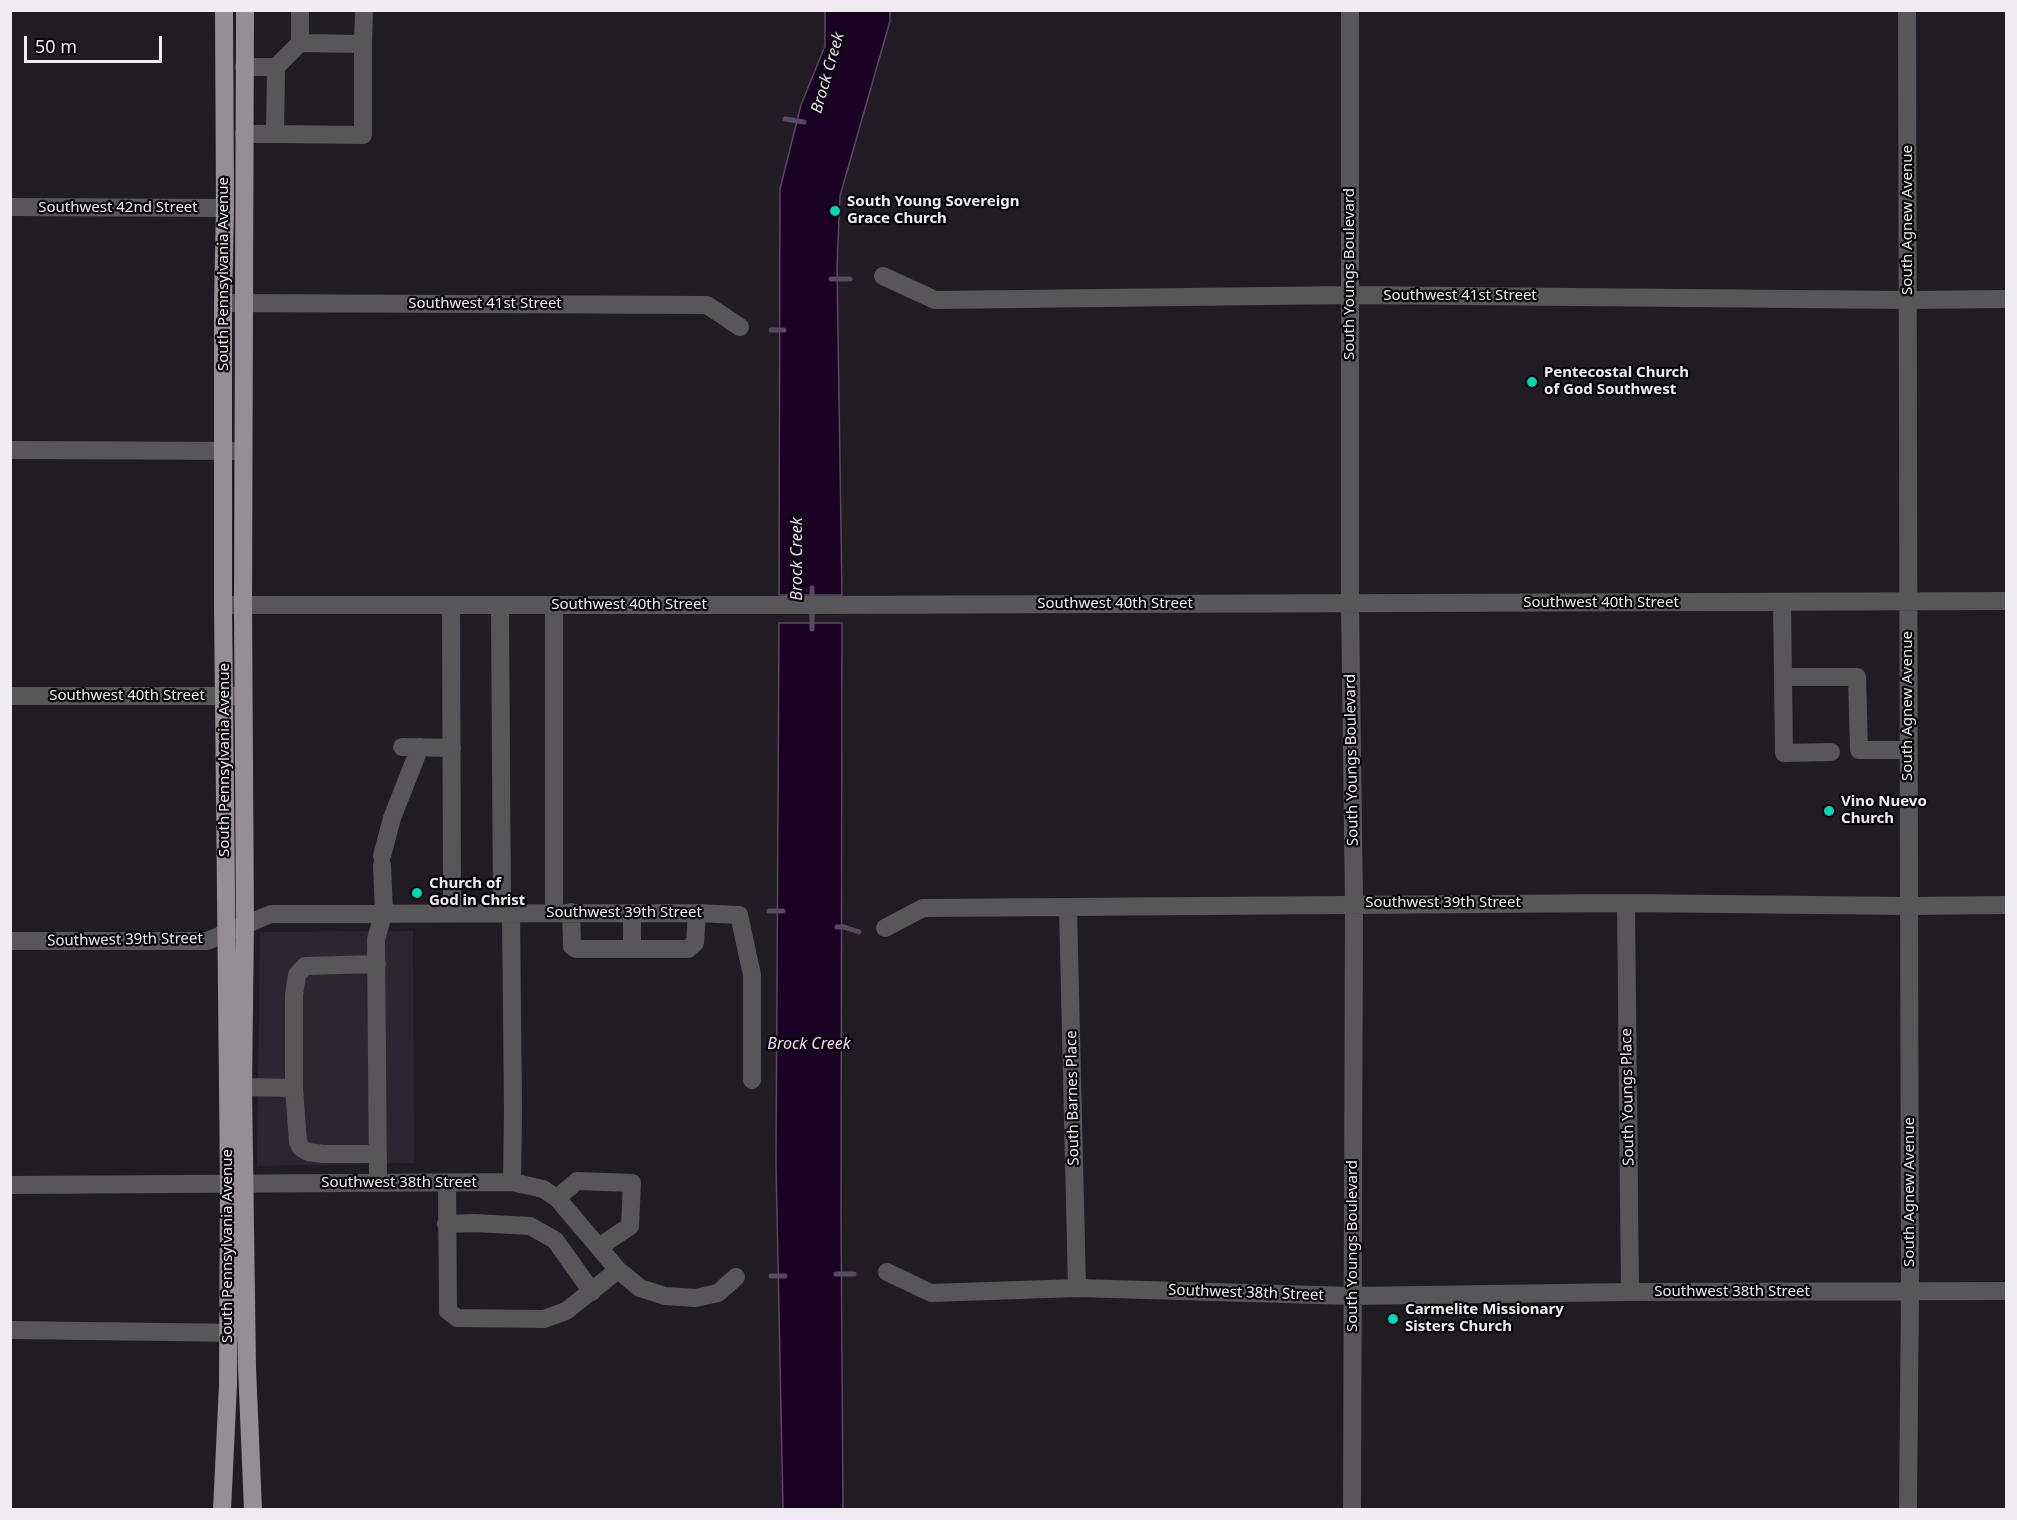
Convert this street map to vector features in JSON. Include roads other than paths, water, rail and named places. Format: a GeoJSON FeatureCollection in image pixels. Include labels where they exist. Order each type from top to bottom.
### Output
{"type":"FeatureCollection","features":[{"type":"Feature","properties":{"kind":"main road","name":"South Pennsylvania Avenue"},"geometry":{"type":"LineString","coordinates":[[222,1509],[228,1333],[243,1087],[245,924],[234,696],[223,605],[224,10]]}},
{"type":"Feature","properties":{"kind":"main road","name":"South Pennsylvania Avenue"},"geometry":{"type":"LineString","coordinates":[[245,10],[243,605],[234,696],[226,932],[237,1184],[247,1333],[253,1509]]}},
{"type":"Feature","properties":{"kind":"street"},"geometry":{"type":"LineString","coordinates":[[275,134],[276,67],[300,43],[300,10]]}},
{"type":"Feature","properties":{"kind":"street"},"geometry":{"type":"LineString","coordinates":[[244,134],[363,135],[363,10]]}},
{"type":"Feature","properties":{"kind":"street","name":"South Youngs Boulevard"},"geometry":{"type":"LineString","coordinates":[[1350,10],[1350,603],[1354,903],[1352,1509]]}},
{"type":"Feature","properties":{"kind":"street","name":"South Agnew Avenue"},"geometry":{"type":"LineString","coordinates":[[1907,10],[1910,1292],[1908,1509]]}},
{"type":"Feature","properties":{"kind":"street"},"geometry":{"type":"LineString","coordinates":[[300,43],[363,44]]}},
{"type":"Feature","properties":{"kind":"street"},"geometry":{"type":"LineString","coordinates":[[244,67],[276,67]]}},
{"type":"Feature","properties":{"kind":"street","name":"Southwest 42nd Street"},"geometry":{"type":"LineString","coordinates":[[10,207],[225,208]]}},
{"type":"Feature","properties":{"kind":"street","name":"Southwest 41st Street"},"geometry":{"type":"LineString","coordinates":[[883,276],[935,300],[1350,296],[2007,299]]}},
{"type":"Feature","properties":{"kind":"street","name":"Southwest 41st Street"},"geometry":{"type":"LineString","coordinates":[[223,303],[707,305],[740,327]]}},
{"type":"Feature","properties":{"kind":"street"},"geometry":{"type":"LineString","coordinates":[[10,450],[243,451]]}},
{"type":"Feature","properties":{"kind":"street","name":"Southwest 40th Street"},"geometry":{"type":"LineString","coordinates":[[223,605],[2007,601]]}},
{"type":"Feature","properties":{"kind":"street"},"geometry":{"type":"LineString","coordinates":[[1782,602],[1784,753],[1908,750]]}},
{"type":"Feature","properties":{"kind":"street"},"geometry":{"type":"LineString","coordinates":[[451,605],[452,912]]}},
{"type":"Feature","properties":{"kind":"street"},"geometry":{"type":"LineString","coordinates":[[500,605],[513,1111],[512,1182]]}},
{"type":"Feature","properties":{"kind":"street"},"geometry":{"type":"LineString","coordinates":[[554,605],[562,912],[572,946],[576,949],[688,949],[695,943],[697,913]]}},
{"type":"Feature","properties":{"kind":"street"},"geometry":{"type":"LineString","coordinates":[[1783,677],[1857,677],[1845,751]]}},
{"type":"Feature","properties":{"kind":"street","name":"Southwest 40th Street"},"geometry":{"type":"LineString","coordinates":[[10,696],[234,696]]}},
{"type":"Feature","properties":{"kind":"street"},"geometry":{"type":"LineString","coordinates":[[378,1183],[376,939],[384,912],[382,861],[411,747],[452,748]]}},
{"type":"Feature","properties":{"kind":"street","name":"Southwest 39th Street"},"geometry":{"type":"LineString","coordinates":[[885,928],[923,908],[1354,903],[2007,905]]}},
{"type":"Feature","properties":{"kind":"street","name":"South Youngs Place"},"geometry":{"type":"LineString","coordinates":[[1626,903],[1630,1292]]}},
{"type":"Feature","properties":{"kind":"street","name":"South Barnes Place"},"geometry":{"type":"LineString","coordinates":[[1068,907],[1077,1288]]}},
{"type":"Feature","properties":{"kind":"street","name":"Southwest 39th Street"},"geometry":{"type":"LineString","coordinates":[[10,941],[207,941],[271,914],[562,912],[739,915],[752,975],[752,1080]]}},
{"type":"Feature","properties":{"kind":"street"},"geometry":{"type":"LineString","coordinates":[[632,913],[632,949]]}},
{"type":"Feature","properties":{"kind":"street"},"geometry":{"type":"LineString","coordinates":[[377,964],[305,966],[297,975],[294,995],[294,1088],[298,1142],[301,1148],[308,1152],[323,1154],[378,1154]]}},
{"type":"Feature","properties":{"kind":"street"},"geometry":{"type":"LineString","coordinates":[[243,1087],[294,1088]]}},
{"type":"Feature","properties":{"kind":"street"},"geometry":{"type":"LineString","coordinates":[[557,1198],[577,1181],[632,1183],[630,1226],[598,1246]]}},
{"type":"Feature","properties":{"kind":"street","name":"Southwest 38th Street"},"geometry":{"type":"LineString","coordinates":[[10,1185],[512,1182],[543,1189],[557,1198],[618,1270],[640,1288],[665,1296],[696,1298],[717,1293],[736,1277]]}},
{"type":"Feature","properties":{"kind":"street"},"geometry":{"type":"LineString","coordinates":[[447,1183],[448,1311],[457,1318],[544,1319],[566,1311],[618,1270]]}},
{"type":"Feature","properties":{"kind":"street"},"geometry":{"type":"LineString","coordinates":[[446,1224],[530,1226],[555,1240],[592,1292]]}},
{"type":"Feature","properties":{"kind":"street","name":"Southwest 38th Street"},"geometry":{"type":"LineString","coordinates":[[887,1272],[931,1293],[1077,1288],[1352,1296],[1630,1292],[2007,1291]]}},
{"type":"Feature","properties":{"kind":"street"},"geometry":{"type":"LineString","coordinates":[[10,1330],[247,1333]]}},
{"type":"Feature","properties":{"kind":"water","name":"Brock Creek"},"geometry":{"type":"Polygon","coordinates":[[[825,11],[890,11],[890,21],[840,196],[837,266],[842,595],[779,595],[780,189],[801,105],[825,46],[825,11]]]}},
{"type":"Feature","properties":{"kind":"water","name":"Brock Creek"},"geometry":{"type":"Polygon","coordinates":[[[779,623],[842,623],[843,1509],[783,1509],[776,1163],[779,623]]]}},
{"type":"Feature","properties":{"kind":"waterway"},"geometry":{"type":"LineString","coordinates":[[785,119],[804,122]]}},
{"type":"Feature","properties":{"kind":"waterway"},"geometry":{"type":"LineString","coordinates":[[831,279],[850,279]]}},
{"type":"Feature","properties":{"kind":"waterway"},"geometry":{"type":"LineString","coordinates":[[771,330],[784,330]]}},
{"type":"Feature","properties":{"kind":"waterway","name":"Brock Creek"},"geometry":{"type":"LineString","coordinates":[[812,588],[812,629]]}},
{"type":"Feature","properties":{"kind":"waterway"},"geometry":{"type":"LineString","coordinates":[[769,911],[783,911]]}},
{"type":"Feature","properties":{"kind":"waterway"},"geometry":{"type":"LineString","coordinates":[[837,927],[859,932]]}},
{"type":"Feature","properties":{"kind":"waterway"},"geometry":{"type":"LineString","coordinates":[[836,1274],[854,1274]]}},
{"type":"Feature","properties":{"kind":"waterway"},"geometry":{"type":"LineString","coordinates":[[771,1276],[785,1276]]}},
{"type":"Feature","properties":{"kind":"place","name":"South Young Sovereign Grace Church"},"geometry":{"type":"Point","coordinates":[835,211]}},
{"type":"Feature","properties":{"kind":"place","name":"Pentecostal Church of God Southwest"},"geometry":{"type":"Point","coordinates":[1532,382]}},
{"type":"Feature","properties":{"kind":"place","name":"Vino Nuevo Church"},"geometry":{"type":"Point","coordinates":[1829,811]}},
{"type":"Feature","properties":{"kind":"place","name":"Church of God in Christ"},"geometry":{"type":"Point","coordinates":[417,893]}},
{"type":"Feature","properties":{"kind":"place","name":"Carmelite Missionary Sisters Church"},"geometry":{"type":"Point","coordinates":[1393,1319]}}]}
